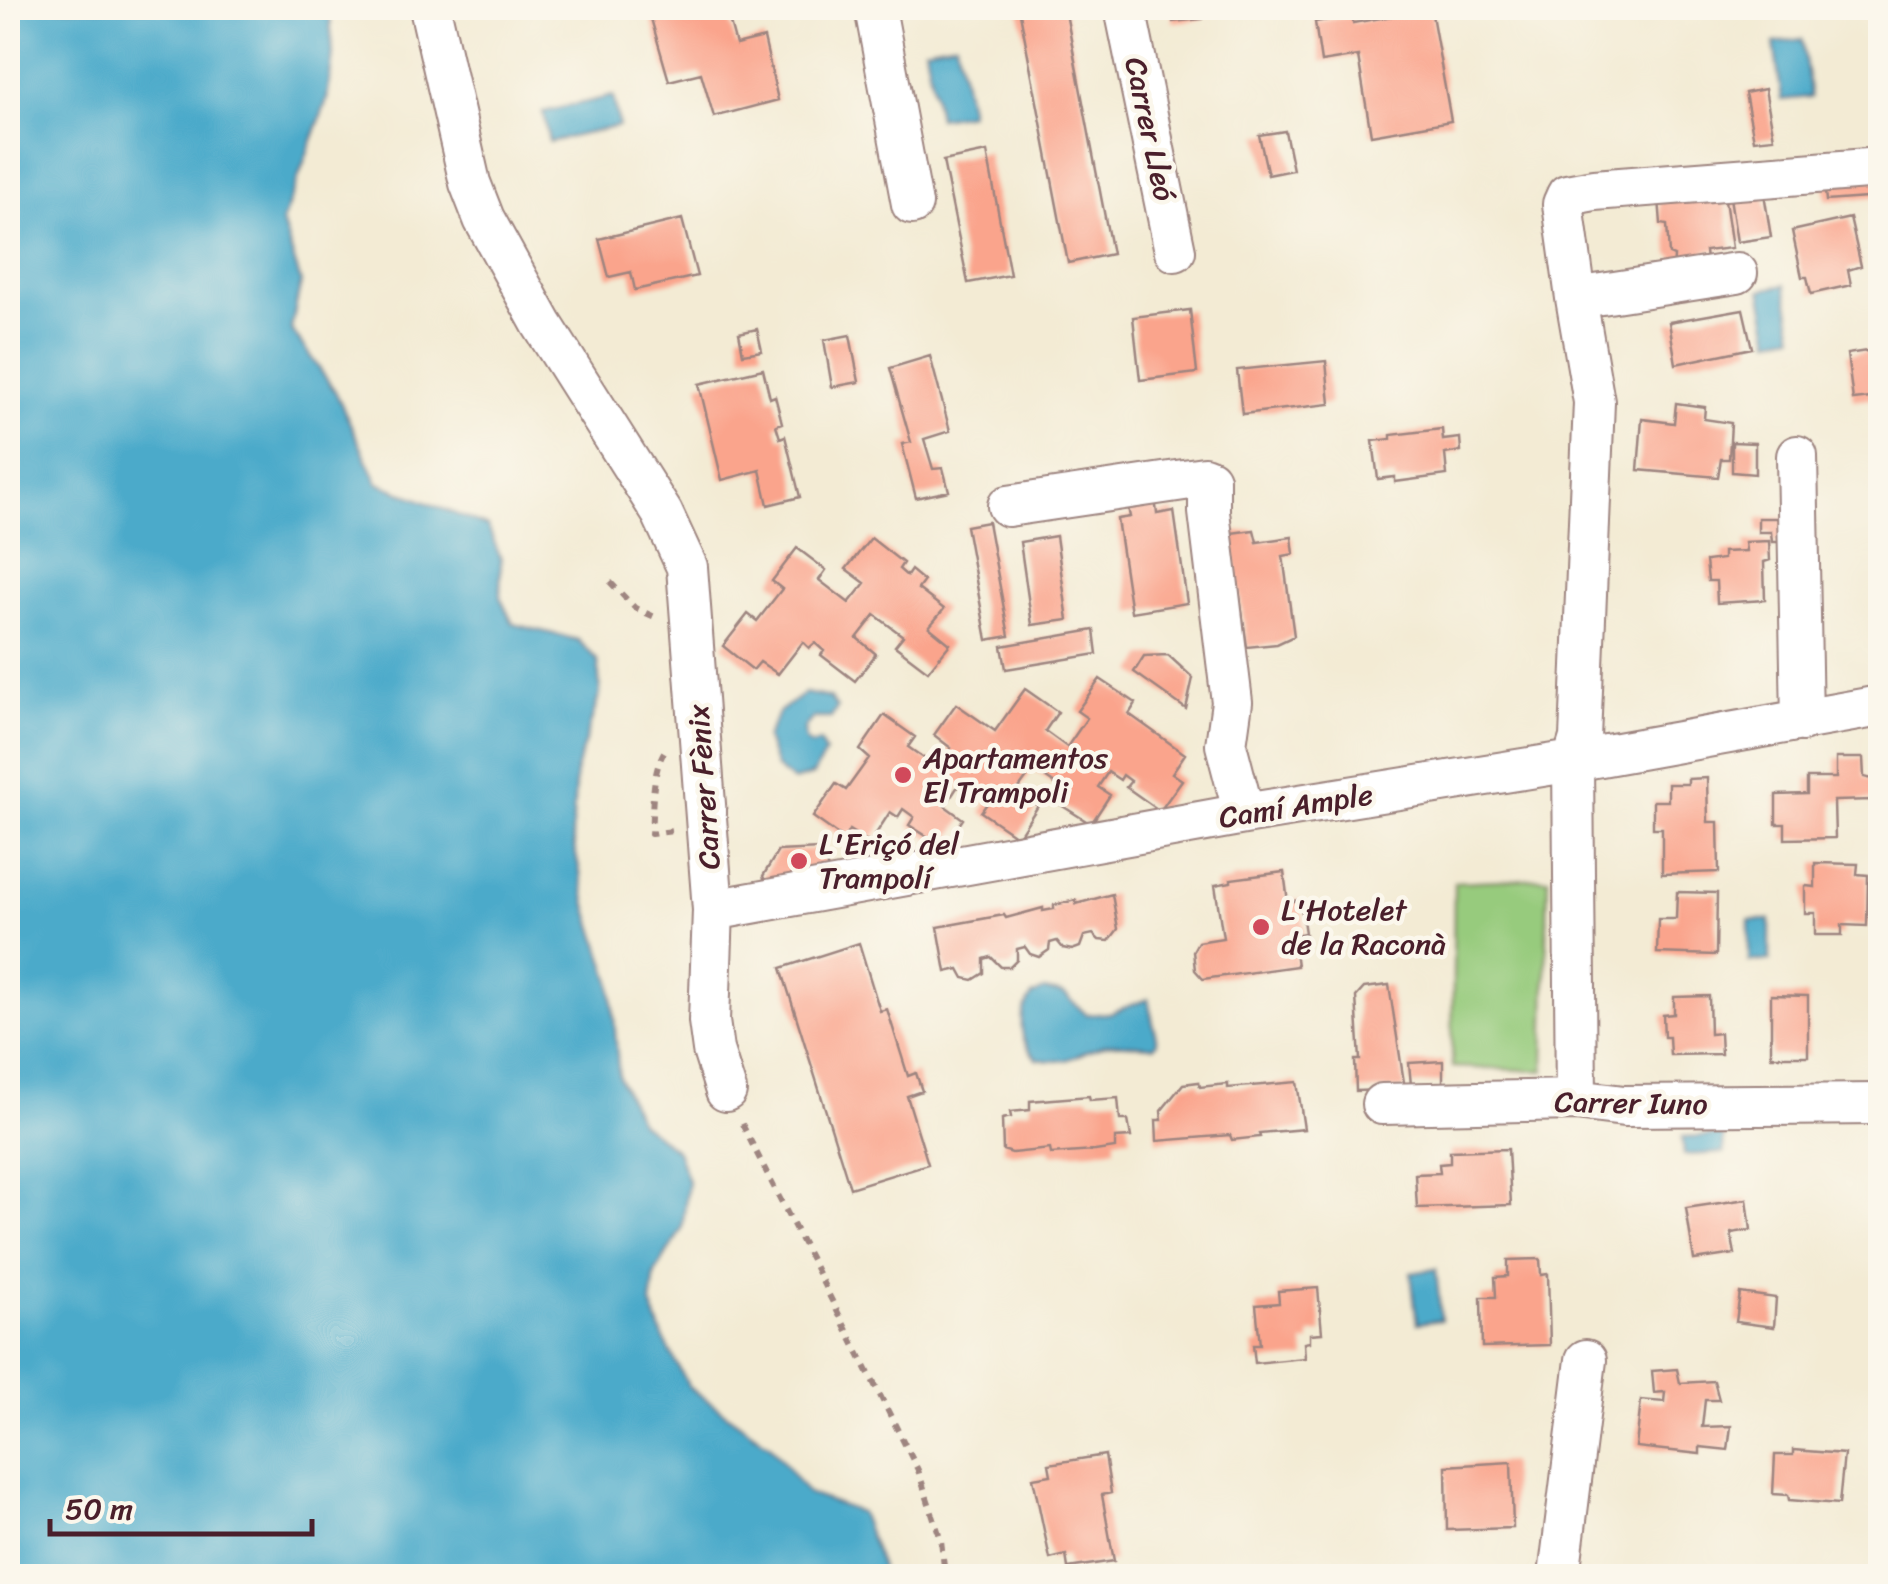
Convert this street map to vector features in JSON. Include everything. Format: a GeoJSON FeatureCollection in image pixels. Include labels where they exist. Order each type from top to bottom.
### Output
{"type":"FeatureCollection","features":[{"type":"Feature","properties":{"kind":"street","name":"Carrer Fènix"},"geometry":{"type":"LineString","coordinates":[[430,8],[470,182],[484,218],[542,324],[662,513],[682,552],[690,586],[713,910],[710,1021],[713,1050],[726,1091]]}},
{"type":"Feature","properties":{"kind":"street"},"geometry":{"type":"LineString","coordinates":[[875,8],[912,204]]}},
{"type":"Feature","properties":{"kind":"street","name":"Carrer Lleó"},"geometry":{"type":"LineString","coordinates":[[1125,8],[1175,251]]}},
{"type":"Feature","properties":{"kind":"street"},"geometry":{"type":"LineString","coordinates":[[1576,1100],[1573,761],[1580,738],[1594,402],[1563,204],[1567,195],[1594,190],[1880,168]]}},
{"type":"Feature","properties":{"kind":"street"},"geometry":{"type":"LineString","coordinates":[[1576,298],[1737,274]]}},
{"type":"Feature","properties":{"kind":"street"},"geometry":{"type":"LineString","coordinates":[[1797,456],[1802,721]]}},
{"type":"Feature","properties":{"kind":"street"},"geometry":{"type":"LineString","coordinates":[[1008,506],[1209,478],[1209,512],[1232,702],[1226,745],[1244,814]]}},
{"type":"Feature","properties":{"kind":"street","name":"Camí Ample"},"geometry":{"type":"LineString","coordinates":[[713,910],[1244,814],[1880,706]]}},
{"type":"Feature","properties":{"kind":"street","name":"Carrer Iuno"},"geometry":{"type":"LineString","coordinates":[[1382,1104],[1576,1100],[1624,1106],[1880,1104]]}},
{"type":"Feature","properties":{"kind":"street"},"geometry":{"type":"LineString","coordinates":[[1559,1576],[1586,1360]]}},
{"type":"Feature","properties":{"kind":"path"},"geometry":{"type":"LineString","coordinates":[[610,582],[634,608],[646,611]]}},
{"type":"Feature","properties":{"kind":"path"},"geometry":{"type":"LineString","coordinates":[[726,1091],[918,1470],[941,1540],[945,1576]]}},
{"type":"Feature","properties":{"kind":"green space"},"geometry":{"type":"Polygon","coordinates":[[[1548,878],[1544,1071],[1452,1067],[1454,882],[1548,878]]]}},
{"type":"Feature","properties":{"kind":"water"},"geometry":{"type":"Polygon","coordinates":[[[8,8],[329,8],[333,54],[327,100],[282,222],[301,282],[291,329],[335,391],[378,483],[488,527],[501,559],[500,597],[513,624],[578,640],[598,661],[600,693],[576,770],[572,836],[588,909],[611,981],[619,1078],[640,1122],[677,1151],[688,1181],[682,1229],[655,1273],[651,1304],[689,1387],[771,1446],[808,1494],[860,1512],[881,1576],[8,1576],[8,8]]]}},
{"type":"Feature","properties":{"kind":"water"},"geometry":{"type":"Polygon","coordinates":[[[1802,39],[1811,97],[1782,100],[1774,43],[1802,39]]]}},
{"type":"Feature","properties":{"kind":"water"},"geometry":{"type":"Polygon","coordinates":[[[956,42],[970,113],[938,118],[925,48],[956,42]]]}},
{"type":"Feature","properties":{"kind":"water"},"geometry":{"type":"Polygon","coordinates":[[[613,96],[619,126],[549,142],[543,112],[613,96]]]}},
{"type":"Feature","properties":{"kind":"water"},"geometry":{"type":"Polygon","coordinates":[[[1785,285],[1794,335],[1771,339],[1761,290],[1785,285]]]}},
{"type":"Feature","properties":{"kind":"water"},"geometry":{"type":"Polygon","coordinates":[[[805,693],[830,698],[837,708],[831,718],[813,718],[804,728],[805,740],[811,745],[820,742],[825,753],[813,775],[793,781],[776,768],[766,738],[779,712],[805,693]]]}},
{"type":"Feature","properties":{"kind":"water"},"geometry":{"type":"Polygon","coordinates":[[[1749,920],[1770,920],[1770,961],[1749,961],[1749,920]]]}},
{"type":"Feature","properties":{"kind":"water"},"geometry":{"type":"Polygon","coordinates":[[[1044,990],[1064,994],[1087,1015],[1110,1013],[1148,999],[1157,1042],[1154,1046],[1106,1045],[1059,1061],[1037,1059],[1026,1045],[1022,1020],[1032,996],[1044,990]]]}},
{"type":"Feature","properties":{"kind":"water"},"geometry":{"type":"Polygon","coordinates":[[[1723,1135],[1724,1153],[1684,1155],[1682,1137],[1723,1135]]]}},
{"type":"Feature","properties":{"kind":"water"},"geometry":{"type":"Polygon","coordinates":[[[1436,1269],[1441,1320],[1417,1323],[1411,1273],[1436,1269]]]}},
{"type":"Feature","properties":{"kind":"building"},"geometry":{"type":"Polygon","coordinates":[[[678,8],[726,8],[736,45],[764,38],[778,100],[714,117],[701,73],[669,81],[650,15],[678,8]]]}},
{"type":"Feature","properties":{"kind":"building"},"geometry":{"type":"Polygon","coordinates":[[[1019,8],[1065,8],[1112,254],[1068,263],[1019,8]]]}},
{"type":"Feature","properties":{"kind":"building"},"geometry":{"type":"Polygon","coordinates":[[[1171,8],[1202,8],[1203,19],[1173,22],[1171,8]]]}},
{"type":"Feature","properties":{"kind":"building"},"geometry":{"type":"Polygon","coordinates":[[[1431,9],[1451,121],[1371,135],[1358,56],[1321,62],[1315,22],[1352,16],[1353,23],[1431,9]]]}},
{"type":"Feature","properties":{"kind":"building"},"geometry":{"type":"Polygon","coordinates":[[[1765,89],[1774,138],[1754,140],[1745,93],[1765,89]]]}},
{"type":"Feature","properties":{"kind":"building"},"geometry":{"type":"Polygon","coordinates":[[[1285,131],[1293,170],[1268,175],[1259,135],[1285,131]]]}},
{"type":"Feature","properties":{"kind":"building"},"geometry":{"type":"Polygon","coordinates":[[[987,152],[1010,275],[968,283],[943,161],[987,152]]]}},
{"type":"Feature","properties":{"kind":"building"},"geometry":{"type":"Polygon","coordinates":[[[1880,178],[1880,197],[1826,201],[1824,182],[1880,178]]]}},
{"type":"Feature","properties":{"kind":"building"},"geometry":{"type":"Polygon","coordinates":[[[1763,187],[1771,237],[1737,242],[1729,191],[1763,187]]]}},
{"type":"Feature","properties":{"kind":"building"},"geometry":{"type":"Polygon","coordinates":[[[1724,193],[1732,248],[1705,251],[1707,270],[1673,275],[1674,256],[1669,254],[1667,225],[1661,224],[1659,199],[1724,193]]]}},
{"type":"Feature","properties":{"kind":"building"},"geometry":{"type":"Polygon","coordinates":[[[1850,218],[1861,266],[1848,270],[1851,285],[1811,294],[1807,277],[1802,277],[1792,231],[1850,218]]]}},
{"type":"Feature","properties":{"kind":"building"},"geometry":{"type":"Polygon","coordinates":[[[682,219],[697,276],[635,290],[631,272],[609,277],[599,239],[682,219]]]}},
{"type":"Feature","properties":{"kind":"building"},"geometry":{"type":"Polygon","coordinates":[[[1743,309],[1752,348],[1676,364],[1669,322],[1743,309]]]}},
{"type":"Feature","properties":{"kind":"building"},"geometry":{"type":"Polygon","coordinates":[[[1190,310],[1197,373],[1140,380],[1133,317],[1190,310]]]}},
{"type":"Feature","properties":{"kind":"building"},"geometry":{"type":"Polygon","coordinates":[[[757,329],[762,351],[743,354],[739,333],[757,329]]]}},
{"type":"Feature","properties":{"kind":"building"},"geometry":{"type":"Polygon","coordinates":[[[850,335],[859,382],[832,387],[824,340],[850,335]]]}},
{"type":"Feature","properties":{"kind":"building"},"geometry":{"type":"Polygon","coordinates":[[[1880,349],[1880,397],[1853,400],[1847,354],[1880,349]]]}},
{"type":"Feature","properties":{"kind":"building"},"geometry":{"type":"Polygon","coordinates":[[[930,356],[950,431],[924,439],[933,469],[943,468],[949,491],[916,498],[902,444],[911,442],[890,368],[930,356]]]}},
{"type":"Feature","properties":{"kind":"building"},"geometry":{"type":"Polygon","coordinates":[[[1326,361],[1330,404],[1242,414],[1237,370],[1326,361]]]}},
{"type":"Feature","properties":{"kind":"building"},"geometry":{"type":"Polygon","coordinates":[[[763,369],[770,398],[775,396],[782,423],[776,425],[780,438],[785,436],[800,497],[768,505],[760,470],[722,480],[699,384],[763,369]]]}},
{"type":"Feature","properties":{"kind":"building"},"geometry":{"type":"Polygon","coordinates":[[[1676,403],[1705,407],[1704,419],[1731,423],[1729,459],[1721,459],[1718,477],[1638,470],[1642,419],[1674,423],[1676,403]]]}},
{"type":"Feature","properties":{"kind":"building"},"geometry":{"type":"Polygon","coordinates":[[[1442,429],[1443,440],[1460,438],[1461,451],[1445,454],[1447,475],[1395,482],[1395,477],[1378,479],[1373,441],[1442,429]]]}},
{"type":"Feature","properties":{"kind":"building"},"geometry":{"type":"Polygon","coordinates":[[[1732,442],[1755,443],[1755,474],[1732,472],[1732,442]]]}},
{"type":"Feature","properties":{"kind":"building"},"geometry":{"type":"Polygon","coordinates":[[[1155,498],[1157,514],[1174,511],[1187,603],[1131,612],[1117,519],[1130,517],[1127,502],[1155,498]]]}},
{"type":"Feature","properties":{"kind":"building"},"geometry":{"type":"Polygon","coordinates":[[[1758,518],[1785,518],[1786,542],[1772,542],[1771,532],[1758,532],[1758,518]]]}},
{"type":"Feature","properties":{"kind":"building"},"geometry":{"type":"Polygon","coordinates":[[[988,522],[1009,636],[987,640],[966,526],[988,522]]]}},
{"type":"Feature","properties":{"kind":"building"},"geometry":{"type":"Polygon","coordinates":[[[1254,530],[1257,542],[1292,537],[1294,554],[1283,556],[1294,636],[1277,644],[1247,647],[1231,533],[1254,530]]]}},
{"type":"Feature","properties":{"kind":"building"},"geometry":{"type":"Polygon","coordinates":[[[1056,536],[1068,620],[1032,625],[1020,542],[1056,536]]]}},
{"type":"Feature","properties":{"kind":"building"},"geometry":{"type":"Polygon","coordinates":[[[871,538],[903,563],[899,569],[907,576],[911,570],[924,581],[918,589],[944,609],[929,627],[950,644],[928,671],[895,646],[903,636],[875,615],[857,638],[876,654],[855,681],[821,655],[824,651],[815,643],[809,648],[803,642],[778,674],[760,662],[753,670],[723,646],[748,614],[757,621],[782,589],[772,581],[797,548],[826,570],[819,580],[849,603],[865,583],[846,569],[871,538]]]}},
{"type":"Feature","properties":{"kind":"building"},"geometry":{"type":"Polygon","coordinates":[[[1769,541],[1770,560],[1764,562],[1765,600],[1717,603],[1716,581],[1708,581],[1706,561],[1723,559],[1723,552],[1746,551],[1745,542],[1769,541]]]}},
{"type":"Feature","properties":{"kind":"building"},"geometry":{"type":"Polygon","coordinates":[[[1094,630],[1097,654],[1006,669],[1002,646],[1094,630]]]}},
{"type":"Feature","properties":{"kind":"building"},"geometry":{"type":"Polygon","coordinates":[[[1168,655],[1193,678],[1186,709],[1134,672],[1144,656],[1168,655]]]}},
{"type":"Feature","properties":{"kind":"building"},"geometry":{"type":"Polygon","coordinates":[[[1100,679],[1136,703],[1129,714],[1185,754],[1172,773],[1182,780],[1160,811],[1126,787],[1131,781],[1123,775],[1120,780],[1108,772],[1098,787],[1110,795],[1091,824],[1053,800],[1061,788],[1033,769],[1017,791],[1038,806],[1018,837],[981,812],[988,802],[960,783],[945,806],[963,819],[944,847],[909,825],[914,817],[903,809],[898,817],[890,812],[870,843],[849,830],[844,839],[813,817],[836,784],[846,790],[869,758],[860,750],[884,715],[915,737],[908,747],[938,768],[951,748],[934,735],[956,704],[995,731],[1025,689],[1058,712],[1045,731],[1067,747],[1087,718],[1077,711],[1100,679]]]}},
{"type":"Feature","properties":{"kind":"building"},"geometry":{"type":"Polygon","coordinates":[[[1836,758],[1863,758],[1864,777],[1880,781],[1880,810],[1872,810],[1872,800],[1834,801],[1835,838],[1785,839],[1785,824],[1776,824],[1776,795],[1807,794],[1807,778],[1836,778],[1836,758]]]}},
{"type":"Feature","properties":{"kind":"building"},"geometry":{"type":"Polygon","coordinates":[[[1707,778],[1708,822],[1718,822],[1719,872],[1662,874],[1662,828],[1653,828],[1653,801],[1668,801],[1668,784],[1688,784],[1688,779],[1707,778]]]}},
{"type":"Feature","properties":{"kind":"building","name":"L'Eriçó del Trampolí"},"geometry":{"type":"Polygon","coordinates":[[[820,849],[829,871],[766,884],[763,876],[778,851],[820,849]]]}},
{"type":"Feature","properties":{"kind":"building"},"geometry":{"type":"Polygon","coordinates":[[[1815,863],[1858,864],[1857,874],[1868,875],[1867,926],[1842,925],[1842,935],[1815,935],[1815,913],[1805,913],[1805,886],[1815,887],[1815,863]]]}},
{"type":"Feature","properties":{"kind":"building"},"geometry":{"type":"Polygon","coordinates":[[[1284,872],[1288,902],[1300,900],[1305,933],[1293,935],[1297,966],[1203,979],[1195,970],[1193,951],[1198,942],[1223,938],[1215,885],[1284,872]]]}},
{"type":"Feature","properties":{"kind":"building"},"geometry":{"type":"Polygon","coordinates":[[[1677,892],[1717,893],[1716,955],[1657,953],[1658,919],[1676,919],[1677,892]]]}},
{"type":"Feature","properties":{"kind":"building"},"geometry":{"type":"Polygon","coordinates":[[[1112,894],[1118,929],[1109,941],[1099,940],[1093,934],[1084,936],[1080,947],[1072,950],[1057,941],[1050,943],[1049,950],[1039,957],[1025,947],[1017,949],[1017,960],[1010,967],[1001,967],[991,957],[984,959],[984,973],[973,980],[964,978],[959,969],[946,972],[938,927],[1054,909],[1054,905],[1076,900],[1076,904],[1112,894]]]}},
{"type":"Feature","properties":{"kind":"building"},"geometry":{"type":"Polygon","coordinates":[[[859,943],[880,1011],[887,1009],[908,1076],[916,1073],[922,1091],[907,1096],[928,1164],[850,1188],[781,968],[859,943]]]}},
{"type":"Feature","properties":{"kind":"building"},"geometry":{"type":"Polygon","coordinates":[[[1389,985],[1405,1089],[1356,1091],[1355,1060],[1360,1060],[1356,997],[1364,988],[1389,985]]]}},
{"type":"Feature","properties":{"kind":"building"},"geometry":{"type":"Polygon","coordinates":[[[1771,995],[1808,996],[1808,1056],[1771,1056],[1771,995]]]}},
{"type":"Feature","properties":{"kind":"building"},"geometry":{"type":"Polygon","coordinates":[[[1709,996],[1710,1034],[1720,1033],[1721,1054],[1670,1055],[1663,1015],[1674,1014],[1674,997],[1709,996]]]}},
{"type":"Feature","properties":{"kind":"building"},"geometry":{"type":"Polygon","coordinates":[[[1443,1061],[1443,1082],[1411,1085],[1409,1063],[1443,1061]]]}},
{"type":"Feature","properties":{"kind":"building"},"geometry":{"type":"Polygon","coordinates":[[[1199,1082],[1200,1087],[1228,1084],[1228,1088],[1297,1082],[1304,1129],[1232,1140],[1230,1135],[1157,1141],[1156,1120],[1162,1120],[1161,1111],[1183,1084],[1199,1082]]]}},
{"type":"Feature","properties":{"kind":"building"},"geometry":{"type":"Polygon","coordinates":[[[1089,1096],[1090,1100],[1118,1098],[1120,1120],[1128,1120],[1131,1137],[1115,1138],[1115,1148],[1095,1151],[1051,1154],[1050,1149],[1012,1153],[1003,1150],[1002,1119],[1011,1117],[1010,1112],[1030,1110],[1030,1101],[1089,1096]]]}},
{"type":"Feature","properties":{"kind":"building"},"geometry":{"type":"Polygon","coordinates":[[[1508,1149],[1511,1205],[1417,1208],[1415,1174],[1440,1173],[1439,1164],[1450,1163],[1450,1151],[1508,1149]]]}},
{"type":"Feature","properties":{"kind":"building"},"geometry":{"type":"Polygon","coordinates":[[[1747,1199],[1751,1230],[1731,1233],[1735,1254],[1694,1260],[1686,1208],[1747,1199]]]}},
{"type":"Feature","properties":{"kind":"building"},"geometry":{"type":"Polygon","coordinates":[[[1540,1259],[1541,1275],[1548,1274],[1550,1345],[1482,1347],[1481,1297],[1496,1297],[1495,1277],[1508,1276],[1508,1260],[1540,1259]]]}},
{"type":"Feature","properties":{"kind":"building"},"geometry":{"type":"Polygon","coordinates":[[[1318,1288],[1322,1333],[1310,1334],[1310,1342],[1304,1343],[1305,1358],[1255,1363],[1253,1345],[1260,1345],[1256,1305],[1279,1303],[1278,1291],[1318,1288]]]}},
{"type":"Feature","properties":{"kind":"building"},"geometry":{"type":"Polygon","coordinates":[[[1740,1293],[1776,1298],[1774,1327],[1736,1322],[1740,1293]]]}},
{"type":"Feature","properties":{"kind":"building"},"geometry":{"type":"Polygon","coordinates":[[[1677,1369],[1680,1383],[1714,1381],[1719,1400],[1705,1400],[1702,1427],[1731,1426],[1728,1450],[1700,1447],[1700,1454],[1636,1447],[1641,1400],[1664,1402],[1665,1392],[1654,1393],[1652,1371],[1677,1369]]]}},
{"type":"Feature","properties":{"kind":"building"},"geometry":{"type":"Polygon","coordinates":[[[1793,1450],[1844,1454],[1839,1504],[1789,1500],[1788,1495],[1773,1494],[1775,1455],[1793,1455],[1793,1450]]]}},
{"type":"Feature","properties":{"kind":"building"},"geometry":{"type":"Polygon","coordinates":[[[1105,1455],[1111,1493],[1102,1495],[1114,1561],[1068,1568],[1066,1555],[1050,1559],[1033,1478],[1051,1475],[1049,1464],[1105,1455]]]}},
{"type":"Feature","properties":{"kind":"building"},"geometry":{"type":"Polygon","coordinates":[[[1511,1462],[1513,1528],[1447,1530],[1446,1466],[1511,1462]]]}},
{"type":"Feature","properties":{"kind":"place","name":"Apartamentos El Trampoli"},"geometry":{"type":"Point","coordinates":[903,775]}},
{"type":"Feature","properties":{"kind":"place","name":"L'Eriçó del Trampolí"},"geometry":{"type":"Point","coordinates":[799,861]}},
{"type":"Feature","properties":{"kind":"place","name":"L'Hotelet de la Raconà"},"geometry":{"type":"Point","coordinates":[1261,927]}}]}
